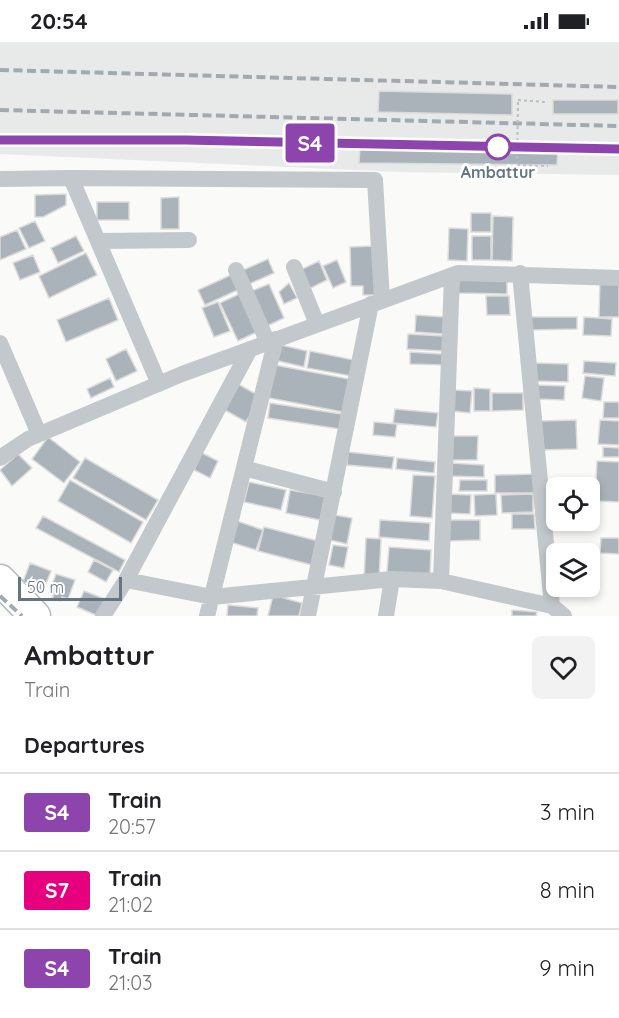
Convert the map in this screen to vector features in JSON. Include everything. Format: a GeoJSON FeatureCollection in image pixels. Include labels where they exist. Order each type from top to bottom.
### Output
{"type":"FeatureCollection","features":[{"type":"Feature","properties":{"kind":"highway"},"geometry":{"type":"LineString","coordinates":[[0,580],[35,616]]}},
{"type":"Feature","properties":{"kind":"highway"},"geometry":{"type":"LineString","coordinates":[[0,602],[15,616]]}},
{"type":"Feature","properties":{"kind":"street"},"geometry":{"type":"LineString","coordinates":[[71,178],[159,384]]}},
{"type":"Feature","properties":{"kind":"street"},"geometry":{"type":"LineString","coordinates":[[0,179],[375,180],[377,302],[308,616]]}},
{"type":"Feature","properties":{"kind":"street"},"geometry":{"type":"LineString","coordinates":[[99,242],[189,240]]}},
{"type":"Feature","properties":{"kind":"street"},"geometry":{"type":"LineString","coordinates":[[294,267],[317,324]]}},
{"type":"Feature","properties":{"kind":"street"},"geometry":{"type":"LineString","coordinates":[[207,616],[244,468],[272,341],[236,270]]}},
{"type":"Feature","properties":{"kind":"street"},"geometry":{"type":"LineString","coordinates":[[0,458],[39,434],[159,384],[452,275],[476,271],[619,278]]}},
{"type":"Feature","properties":{"kind":"street"},"geometry":{"type":"LineString","coordinates":[[126,580],[212,597],[392,579],[441,581],[558,611],[520,273]]}},
{"type":"Feature","properties":{"kind":"street"},"geometry":{"type":"LineString","coordinates":[[441,581],[452,275]]}},
{"type":"Feature","properties":{"kind":"street"},"geometry":{"type":"LineString","coordinates":[[0,343],[39,434]]}},
{"type":"Feature","properties":{"kind":"street"},"geometry":{"type":"LineString","coordinates":[[103,616],[126,580],[250,350]]}},
{"type":"Feature","properties":{"kind":"street"},"geometry":{"type":"LineString","coordinates":[[244,468],[334,492]]}},
{"type":"Feature","properties":{"kind":"street"},"geometry":{"type":"LineString","coordinates":[[386,616],[392,579]]}},
{"type":"Feature","properties":{"kind":"path"},"geometry":{"type":"LineString","coordinates":[[545,102],[518,100],[517,165],[548,166]]}},
{"type":"Feature","properties":{"kind":"shaded area"},"geometry":{"type":"Polygon","coordinates":[[[0,42],[619,42],[619,175],[400,172],[0,154],[0,42]]]}},
{"type":"Feature","properties":{"kind":"building"},"geometry":{"type":"Polygon","coordinates":[[[379,91],[512,94],[512,115],[378,112],[379,91]]]}},
{"type":"Feature","properties":{"kind":"building"},"geometry":{"type":"Polygon","coordinates":[[[553,100],[618,100],[618,114],[553,114],[553,100]]]}},
{"type":"Feature","properties":{"kind":"building"},"geometry":{"type":"Polygon","coordinates":[[[360,146],[558,150],[557,165],[359,163],[360,146]]]}},
{"type":"Feature","properties":{"kind":"building"},"geometry":{"type":"Polygon","coordinates":[[[66,194],[66,205],[43,217],[35,217],[35,195],[66,194]]]}},
{"type":"Feature","properties":{"kind":"building"},"geometry":{"type":"Polygon","coordinates":[[[179,197],[179,229],[161,229],[161,198],[179,197]]]}},
{"type":"Feature","properties":{"kind":"building"},"geometry":{"type":"Polygon","coordinates":[[[97,202],[129,202],[129,220],[97,220],[97,202]]]}},
{"type":"Feature","properties":{"kind":"building"},"geometry":{"type":"Polygon","coordinates":[[[471,213],[491,213],[491,232],[471,232],[471,213]]]}},
{"type":"Feature","properties":{"kind":"building"},"geometry":{"type":"Polygon","coordinates":[[[493,216],[513,217],[512,261],[492,260],[493,216]]]}},
{"type":"Feature","properties":{"kind":"building"},"geometry":{"type":"Polygon","coordinates":[[[35,221],[45,241],[29,248],[19,228],[35,221]]]}},
{"type":"Feature","properties":{"kind":"building"},"geometry":{"type":"Polygon","coordinates":[[[449,228],[468,229],[467,261],[448,260],[449,228]]]}},
{"type":"Feature","properties":{"kind":"building"},"geometry":{"type":"Polygon","coordinates":[[[17,230],[26,249],[0,260],[0,237],[17,230]]]}},
{"type":"Feature","properties":{"kind":"building"},"geometry":{"type":"Polygon","coordinates":[[[76,236],[84,251],[58,263],[51,248],[76,236]]]}},
{"type":"Feature","properties":{"kind":"building"},"geometry":{"type":"Polygon","coordinates":[[[472,236],[491,236],[491,260],[472,260],[472,236]]]}},
{"type":"Feature","properties":{"kind":"building"},"geometry":{"type":"Polygon","coordinates":[[[372,246],[376,295],[363,295],[363,286],[351,286],[350,247],[372,246]]]}},
{"type":"Feature","properties":{"kind":"building"},"geometry":{"type":"Polygon","coordinates":[[[86,253],[97,275],[49,298],[39,276],[86,253]]]}},
{"type":"Feature","properties":{"kind":"building"},"geometry":{"type":"Polygon","coordinates":[[[33,255],[40,272],[20,280],[13,263],[33,255]]]}},
{"type":"Feature","properties":{"kind":"building"},"geometry":{"type":"Polygon","coordinates":[[[268,259],[274,273],[247,285],[241,271],[268,259]]]}},
{"type":"Feature","properties":{"kind":"building"},"geometry":{"type":"Polygon","coordinates":[[[337,260],[346,282],[333,288],[323,266],[337,260]]]}},
{"type":"Feature","properties":{"kind":"building"},"geometry":{"type":"Polygon","coordinates":[[[319,261],[327,280],[307,290],[298,271],[319,261]]]}},
{"type":"Feature","properties":{"kind":"building"},"geometry":{"type":"Polygon","coordinates":[[[233,274],[240,289],[205,305],[198,290],[233,274]]]}},
{"type":"Feature","properties":{"kind":"building"},"geometry":{"type":"Polygon","coordinates":[[[459,276],[507,277],[507,294],[458,293],[459,276]]]}},
{"type":"Feature","properties":{"kind":"building"},"geometry":{"type":"Polygon","coordinates":[[[600,278],[619,279],[619,317],[599,317],[600,278]]]}},
{"type":"Feature","properties":{"kind":"building"},"geometry":{"type":"Polygon","coordinates":[[[289,283],[297,298],[284,304],[279,292],[289,283]]]}},
{"type":"Feature","properties":{"kind":"building"},"geometry":{"type":"Polygon","coordinates":[[[269,284],[284,318],[265,327],[249,292],[269,284]]]}},
{"type":"Feature","properties":{"kind":"building"},"geometry":{"type":"Polygon","coordinates":[[[241,293],[259,331],[238,341],[220,303],[241,293]]]}},
{"type":"Feature","properties":{"kind":"building"},"geometry":{"type":"Polygon","coordinates":[[[486,296],[509,296],[510,315],[487,315],[486,296]]]}},
{"type":"Feature","properties":{"kind":"building"},"geometry":{"type":"Polygon","coordinates":[[[109,298],[118,320],[66,342],[57,320],[109,298]]]}},
{"type":"Feature","properties":{"kind":"building"},"geometry":{"type":"Polygon","coordinates":[[[218,302],[230,331],[214,337],[202,308],[218,302]]]}},
{"type":"Feature","properties":{"kind":"building"},"geometry":{"type":"Polygon","coordinates":[[[416,315],[444,317],[443,334],[415,332],[416,315]]]}},
{"type":"Feature","properties":{"kind":"building"},"geometry":{"type":"Polygon","coordinates":[[[529,317],[577,317],[577,329],[530,330],[529,317]]]}},
{"type":"Feature","properties":{"kind":"building"},"geometry":{"type":"Polygon","coordinates":[[[584,317],[612,319],[611,336],[583,335],[584,317]]]}},
{"type":"Feature","properties":{"kind":"building"},"geometry":{"type":"Polygon","coordinates":[[[408,334],[443,336],[443,351],[407,349],[408,334]]]}},
{"type":"Feature","properties":{"kind":"building"},"geometry":{"type":"Polygon","coordinates":[[[277,344],[307,351],[304,367],[274,360],[277,344]]]}},
{"type":"Feature","properties":{"kind":"building"},"geometry":{"type":"Polygon","coordinates":[[[126,349],[137,371],[116,381],[106,359],[126,349]]]}},
{"type":"Feature","properties":{"kind":"building"},"geometry":{"type":"Polygon","coordinates":[[[310,351],[354,360],[351,376],[307,368],[310,351]]]}},
{"type":"Feature","properties":{"kind":"building"},"geometry":{"type":"Polygon","coordinates":[[[410,352],[442,354],[442,365],[410,364],[410,352]]]}},
{"type":"Feature","properties":{"kind":"building"},"geometry":{"type":"Polygon","coordinates":[[[584,361],[616,363],[615,376],[583,373],[584,361]]]}},
{"type":"Feature","properties":{"kind":"building"},"geometry":{"type":"Polygon","coordinates":[[[536,363],[568,364],[568,382],[535,381],[536,363]]]}},
{"type":"Feature","properties":{"kind":"building"},"geometry":{"type":"Polygon","coordinates":[[[275,365],[349,379],[343,412],[269,398],[275,365]]]}},
{"type":"Feature","properties":{"kind":"building"},"geometry":{"type":"Polygon","coordinates":[[[585,376],[604,378],[601,401],[582,398],[585,376]]]}},
{"type":"Feature","properties":{"kind":"building"},"geometry":{"type":"Polygon","coordinates":[[[110,378],[114,387],[91,398],[87,389],[110,378]]]}},
{"type":"Feature","properties":{"kind":"building"},"geometry":{"type":"Polygon","coordinates":[[[238,384],[261,397],[246,422],[223,409],[238,384]]]}},
{"type":"Feature","properties":{"kind":"building"},"geometry":{"type":"Polygon","coordinates":[[[535,385],[565,386],[564,400],[535,399],[535,385]]]}},
{"type":"Feature","properties":{"kind":"building"},"geometry":{"type":"Polygon","coordinates":[[[474,388],[490,389],[490,411],[474,411],[474,388]]]}},
{"type":"Feature","properties":{"kind":"building"},"geometry":{"type":"Polygon","coordinates":[[[454,390],[472,391],[470,413],[452,411],[454,390]]]}},
{"type":"Feature","properties":{"kind":"building"},"geometry":{"type":"Polygon","coordinates":[[[492,393],[523,393],[523,410],[492,411],[492,393]]]}},
{"type":"Feature","properties":{"kind":"building"},"geometry":{"type":"Polygon","coordinates":[[[604,402],[619,402],[619,418],[603,418],[604,402]]]}},
{"type":"Feature","properties":{"kind":"building"},"geometry":{"type":"Polygon","coordinates":[[[270,403],[348,415],[346,430],[268,418],[270,403]]]}},
{"type":"Feature","properties":{"kind":"building"},"geometry":{"type":"Polygon","coordinates":[[[395,409],[438,413],[436,427],[393,423],[395,409]]]}},
{"type":"Feature","properties":{"kind":"building"},"geometry":{"type":"Polygon","coordinates":[[[576,420],[577,449],[540,450],[539,421],[576,420]]]}},
{"type":"Feature","properties":{"kind":"building"},"geometry":{"type":"Polygon","coordinates":[[[600,420],[619,421],[619,445],[598,444],[600,420]]]}},
{"type":"Feature","properties":{"kind":"building"},"geometry":{"type":"Polygon","coordinates":[[[374,422],[397,424],[395,437],[373,435],[374,422]]]}},
{"type":"Feature","properties":{"kind":"building"},"geometry":{"type":"Polygon","coordinates":[[[449,436],[478,436],[477,460],[448,460],[449,436]]]}},
{"type":"Feature","properties":{"kind":"building"},"geometry":{"type":"Polygon","coordinates":[[[48,437],[80,462],[64,483],[32,459],[48,437]]]}},
{"type":"Feature","properties":{"kind":"building"},"geometry":{"type":"Polygon","coordinates":[[[603,447],[619,448],[619,457],[603,457],[603,447]]]}},
{"type":"Feature","properties":{"kind":"building"},"geometry":{"type":"Polygon","coordinates":[[[348,452],[394,457],[392,469],[347,465],[348,452]]]}},
{"type":"Feature","properties":{"kind":"building"},"geometry":{"type":"Polygon","coordinates":[[[202,453],[218,461],[210,478],[194,470],[202,453]]]}},
{"type":"Feature","properties":{"kind":"building"},"geometry":{"type":"Polygon","coordinates":[[[18,454],[32,468],[12,486],[0,470],[18,454]]]}},
{"type":"Feature","properties":{"kind":"building"},"geometry":{"type":"Polygon","coordinates":[[[85,458],[158,500],[146,520],[73,478],[85,458]]]}},
{"type":"Feature","properties":{"kind":"building"},"geometry":{"type":"Polygon","coordinates":[[[397,458],[435,462],[434,473],[396,469],[397,458]]]}},
{"type":"Feature","properties":{"kind":"building"},"geometry":{"type":"Polygon","coordinates":[[[597,461],[619,462],[619,502],[600,501],[600,477],[596,477],[597,461]]]}},
{"type":"Feature","properties":{"kind":"building"},"geometry":{"type":"Polygon","coordinates":[[[450,463],[484,465],[484,477],[449,476],[450,463]]]}},
{"type":"Feature","properties":{"kind":"building"},"geometry":{"type":"Polygon","coordinates":[[[535,474],[535,493],[495,493],[495,475],[535,474]]]}},
{"type":"Feature","properties":{"kind":"building"},"geometry":{"type":"Polygon","coordinates":[[[413,475],[435,476],[432,518],[410,516],[413,475]]]}},
{"type":"Feature","properties":{"kind":"building"},"geometry":{"type":"Polygon","coordinates":[[[70,480],[143,522],[131,543],[58,501],[70,480]]]}},
{"type":"Feature","properties":{"kind":"building"},"geometry":{"type":"Polygon","coordinates":[[[460,480],[487,480],[487,491],[459,491],[460,480]]]}},
{"type":"Feature","properties":{"kind":"building"},"geometry":{"type":"Polygon","coordinates":[[[249,482],[286,490],[281,510],[244,502],[249,482]]]}},
{"type":"Feature","properties":{"kind":"building"},"geometry":{"type":"Polygon","coordinates":[[[290,490],[325,496],[320,520],[286,513],[290,490]]]}},
{"type":"Feature","properties":{"kind":"building"},"geometry":{"type":"Polygon","coordinates":[[[449,494],[471,495],[470,514],[448,513],[449,494]]]}},
{"type":"Feature","properties":{"kind":"building"},"geometry":{"type":"Polygon","coordinates":[[[496,494],[497,515],[475,516],[474,495],[496,494]]]}},
{"type":"Feature","properties":{"kind":"building"},"geometry":{"type":"Polygon","coordinates":[[[533,494],[533,512],[502,513],[501,495],[533,494]]]}},
{"type":"Feature","properties":{"kind":"building"},"geometry":{"type":"Polygon","coordinates":[[[512,514],[534,514],[535,529],[512,529],[512,514]]]}},
{"type":"Feature","properties":{"kind":"building"},"geometry":{"type":"Polygon","coordinates":[[[335,515],[352,518],[347,544],[330,540],[335,515]]]}},
{"type":"Feature","properties":{"kind":"building"},"geometry":{"type":"Polygon","coordinates":[[[43,516],[125,560],[119,572],[36,528],[43,516]]]}},
{"type":"Feature","properties":{"kind":"building"},"geometry":{"type":"Polygon","coordinates":[[[380,520],[430,523],[429,541],[379,537],[380,520]]]}},
{"type":"Feature","properties":{"kind":"building"},"geometry":{"type":"Polygon","coordinates":[[[448,520],[480,520],[480,540],[449,541],[448,520]]]}},
{"type":"Feature","properties":{"kind":"building"},"geometry":{"type":"Polygon","coordinates":[[[237,521],[263,530],[256,550],[230,542],[237,521]]]}},
{"type":"Feature","properties":{"kind":"building"},"geometry":{"type":"Polygon","coordinates":[[[264,527],[318,541],[312,565],[258,551],[264,527]]]}},
{"type":"Feature","properties":{"kind":"building"},"geometry":{"type":"Polygon","coordinates":[[[366,538],[381,539],[379,580],[364,579],[366,538]]]}},
{"type":"Feature","properties":{"kind":"building"},"geometry":{"type":"Polygon","coordinates":[[[601,538],[619,538],[619,554],[600,553],[601,538]]]}},
{"type":"Feature","properties":{"kind":"building"},"geometry":{"type":"Polygon","coordinates":[[[333,545],[348,547],[344,568],[329,565],[333,545]]]}},
{"type":"Feature","properties":{"kind":"building"},"geometry":{"type":"Polygon","coordinates":[[[389,547],[431,550],[430,575],[387,572],[389,547]]]}},
{"type":"Feature","properties":{"kind":"building"},"geometry":{"type":"Polygon","coordinates":[[[94,560],[113,570],[106,582],[88,572],[94,560]]]}},
{"type":"Feature","properties":{"kind":"building"},"geometry":{"type":"Polygon","coordinates":[[[30,563],[51,571],[43,591],[36,588],[34,592],[27,589],[29,584],[23,582],[30,563]]]}},
{"type":"Feature","properties":{"kind":"building"},"geometry":{"type":"Polygon","coordinates":[[[56,574],[75,580],[68,599],[62,597],[60,601],[52,598],[54,594],[49,593],[56,574]]]}},
{"type":"Feature","properties":{"kind":"building"},"geometry":{"type":"Polygon","coordinates":[[[84,591],[105,599],[98,616],[77,607],[84,591]]]}},
{"type":"Feature","properties":{"kind":"building"},"geometry":{"type":"Polygon","coordinates":[[[273,595],[302,603],[299,616],[268,616],[273,595]]]}},
{"type":"Feature","properties":{"kind":"building"},"geometry":{"type":"Polygon","coordinates":[[[228,605],[258,608],[257,616],[227,616],[228,605]]]}},
{"type":"Feature","properties":{"kind":"building"},"geometry":{"type":"Polygon","coordinates":[[[512,610],[537,612],[536,616],[512,616],[512,610]]]}},
{"type":"Feature","properties":{"kind":"railway"},"geometry":{"type":"LineString","coordinates":[[0,70],[619,87]]}},
{"type":"Feature","properties":{"kind":"railway"},"geometry":{"type":"LineString","coordinates":[[0,110],[619,126]]}},
{"type":"Feature","properties":{"kind":"railway"},"geometry":{"type":"LineString","coordinates":[[0,140],[185,140],[619,149]]}},
{"type":"Feature","properties":{"kind":"railway"},"geometry":{"type":"LineString","coordinates":[[0,596],[22,616]]}},
{"type":"Feature","properties":{"kind":"train","name":"S4"},"geometry":{"type":"LineString","coordinates":[[0,140],[185,140],[619,149]]}},
{"type":"Feature","properties":{"kind":"place","name":"Ambattur"},"geometry":{"type":"Point","coordinates":[498,147]}}]}
